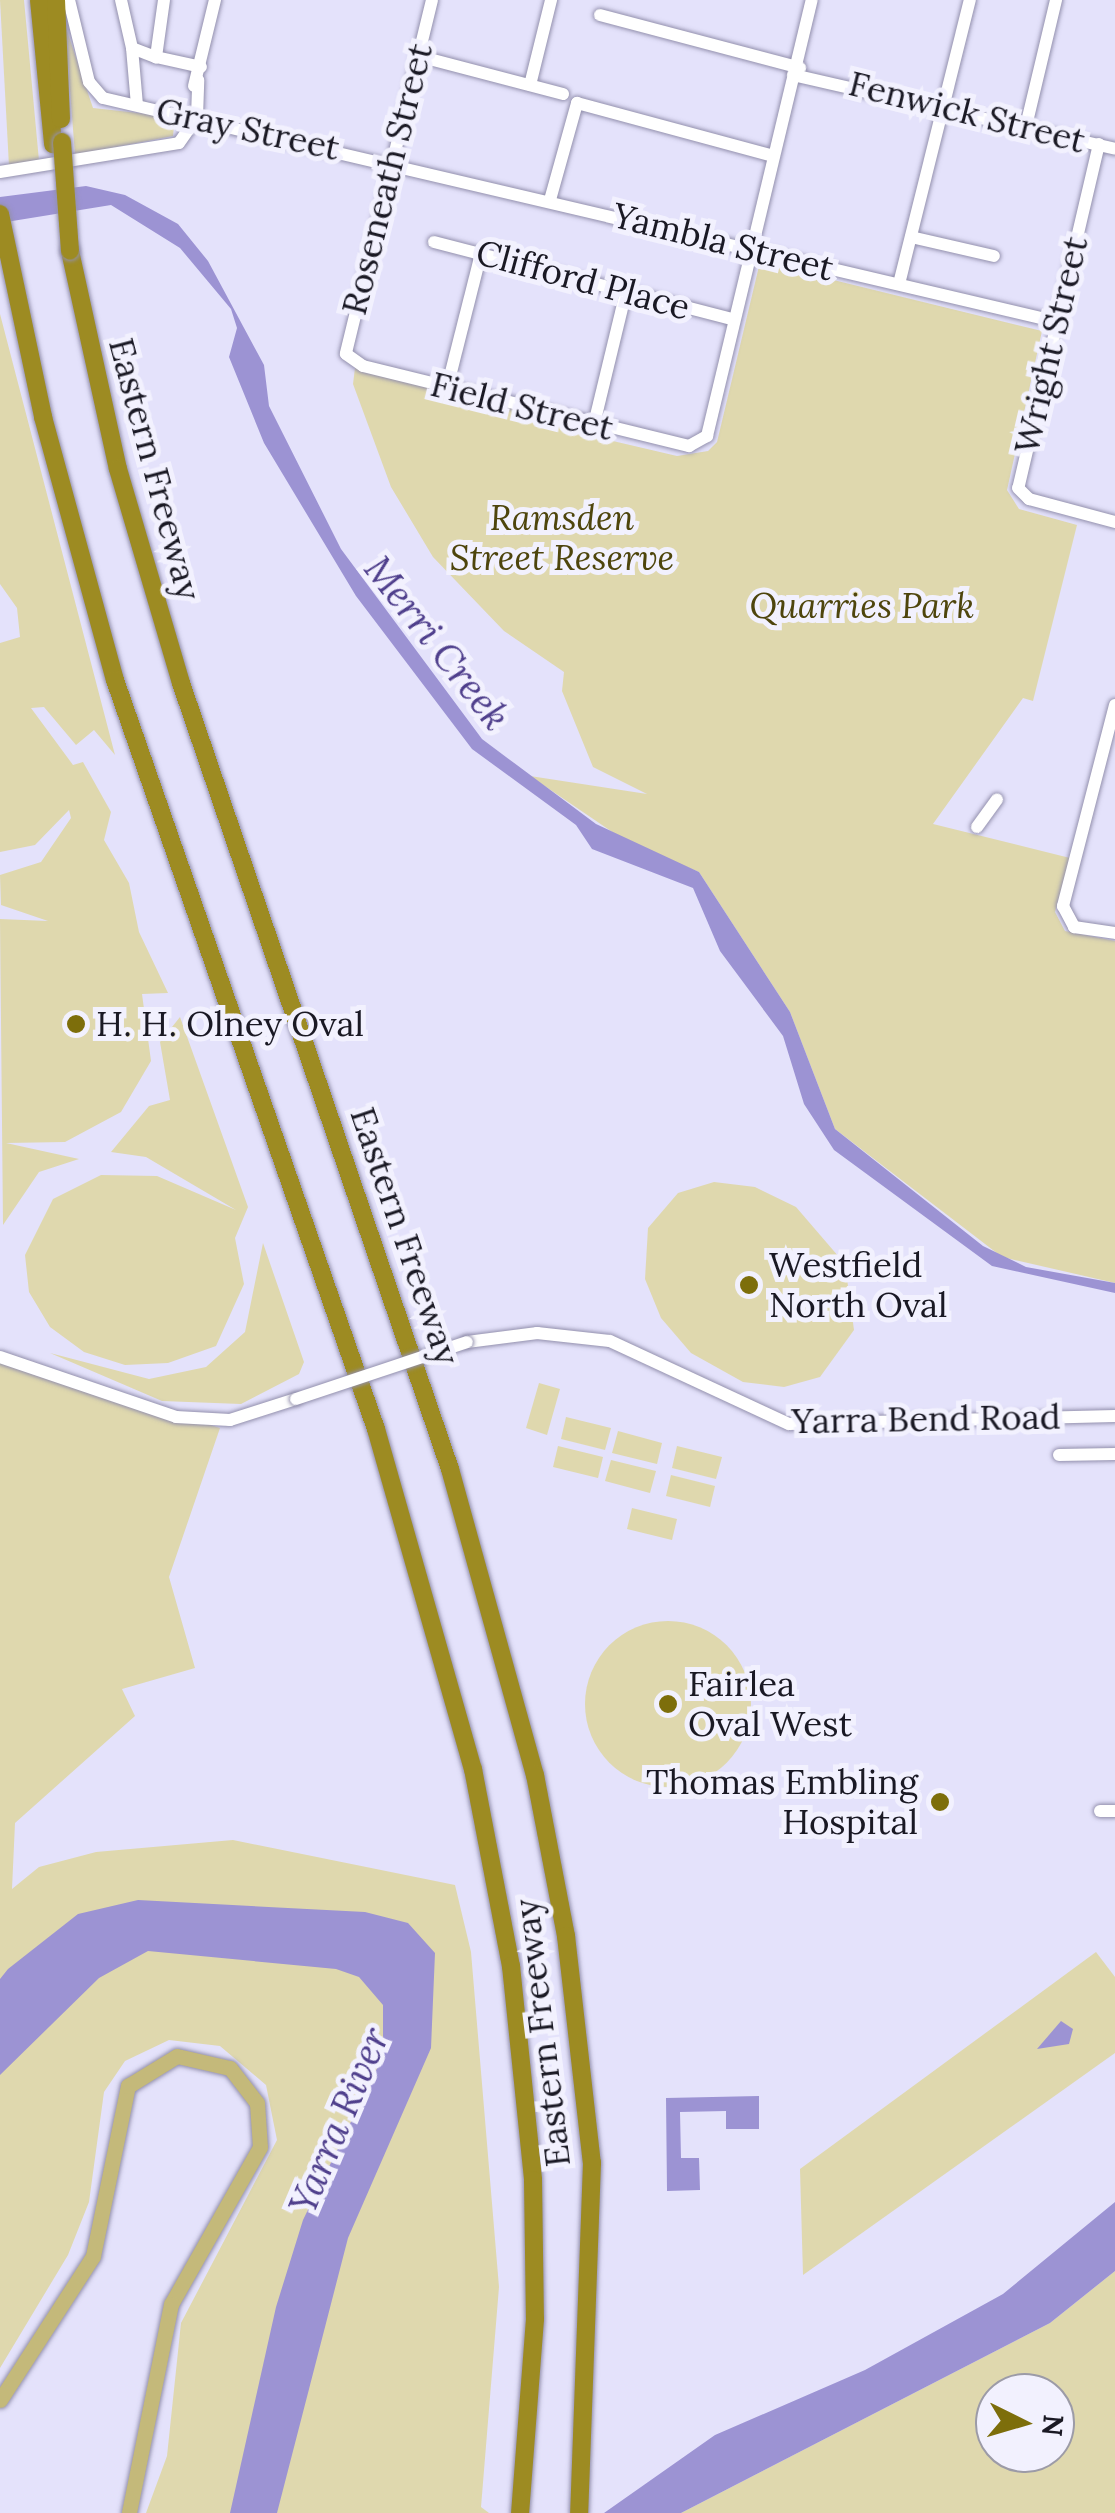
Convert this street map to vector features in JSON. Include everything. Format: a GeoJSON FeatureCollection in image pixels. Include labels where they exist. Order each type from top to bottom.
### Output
{"type":"FeatureCollection","features":[{"type":"Feature","properties":{"kind":"highway","name":"Eastern Freeway"},"geometry":{"type":"LineString","coordinates":[[40,0],[70,252],[113,452],[180,683],[450,1469],[524,1731],[566,1936],[592,2163],[585,2455],[578,2513]]}},
{"type":"Feature","properties":{"kind":"highway"},"geometry":{"type":"LineString","coordinates":[[56,0],[58,143]]}},
{"type":"Feature","properties":{"kind":"highway","name":"Eastern Freeway"},"geometry":{"type":"LineString","coordinates":[[0,214],[115,680],[376,1430],[473,1769],[508,1949],[530,2142],[535,2320],[521,2504]]}},
{"type":"Feature","properties":{"kind":"main road"},"geometry":{"type":"LineString","coordinates":[[0,2400],[93,2256],[128,2086],[177,2056],[230,2068],[258,2102],[260,2147],[167,2314],[130,2513]]}},
{"type":"Feature","properties":{"kind":"street","name":"Gray Street"},"geometry":{"type":"LineString","coordinates":[[69,0],[89,82],[103,98],[393,160]]}},
{"type":"Feature","properties":{"kind":"street"},"geometry":{"type":"LineString","coordinates":[[121,0],[140,81],[136,105]]}},
{"type":"Feature","properties":{"kind":"street"},"geometry":{"type":"LineString","coordinates":[[156,56],[164,0]]}},
{"type":"Feature","properties":{"kind":"street"},"geometry":{"type":"LineString","coordinates":[[0,172],[162,148],[192,117],[215,0]]}},
{"type":"Feature","properties":{"kind":"street","name":"Roseneath Street"},"geometry":{"type":"LineString","coordinates":[[348,357],[432,0]]}},
{"type":"Feature","properties":{"kind":"street"},"geometry":{"type":"LineString","coordinates":[[530,85],[551,0]]}},
{"type":"Feature","properties":{"kind":"street"},"geometry":{"type":"LineString","coordinates":[[732,319],[812,0]]}},
{"type":"Feature","properties":{"kind":"street"},"geometry":{"type":"LineString","coordinates":[[899,284],[970,0]]}},
{"type":"Feature","properties":{"kind":"street"},"geometry":{"type":"LineString","coordinates":[[1026,126],[1056,0]]}},
{"type":"Feature","properties":{"kind":"street","name":"Fenwick Street"},"geometry":{"type":"LineString","coordinates":[[600,15],[794,71],[1115,148]]}},
{"type":"Feature","properties":{"kind":"street"},"geometry":{"type":"LineString","coordinates":[[132,48],[200,74]]}},
{"type":"Feature","properties":{"kind":"street"},"geometry":{"type":"LineString","coordinates":[[418,56],[563,94]]}},
{"type":"Feature","properties":{"kind":"street"},"geometry":{"type":"LineString","coordinates":[[550,200],[573,106],[773,156]]}},
{"type":"Feature","properties":{"kind":"street","name":"Wright Street"},"geometry":{"type":"LineString","coordinates":[[1098,144],[1018,488],[1029,499],[1115,522]]}},
{"type":"Feature","properties":{"kind":"street","name":"Yambla Street"},"geometry":{"type":"LineString","coordinates":[[393,160],[1054,321]]}},
{"type":"Feature","properties":{"kind":"street"},"geometry":{"type":"LineString","coordinates":[[911,237],[994,256]]}},
{"type":"Feature","properties":{"kind":"street","name":"Clifford Place"},"geometry":{"type":"LineString","coordinates":[[434,242],[732,319]]}},
{"type":"Feature","properties":{"kind":"street"},"geometry":{"type":"LineString","coordinates":[[446,388],[481,254]]}},
{"type":"Feature","properties":{"kind":"street"},"geometry":{"type":"LineString","coordinates":[[594,424],[626,292]]}},
{"type":"Feature","properties":{"kind":"street","name":"Field Street"},"geometry":{"type":"LineString","coordinates":[[348,357],[446,388],[698,445],[732,319]]}},
{"type":"Feature","properties":{"kind":"street"},"geometry":{"type":"LineString","coordinates":[[1115,705],[1070,888],[1068,917],[1115,933]]}},
{"type":"Feature","properties":{"kind":"street"},"geometry":{"type":"LineString","coordinates":[[977,827],[998,799]]}},
{"type":"Feature","properties":{"kind":"street","name":"Yarra Bend Road"},"geometry":{"type":"LineString","coordinates":[[0,1357],[190,1419],[230,1420],[466,1342],[537,1333],[610,1341],[790,1424],[1115,1416]]}},
{"type":"Feature","properties":{"kind":"street"},"geometry":{"type":"LineString","coordinates":[[1059,1455],[1115,1454]]}},
{"type":"Feature","properties":{"kind":"street"},"geometry":{"type":"LineString","coordinates":[[1100,1811],[1115,1811]]}},
{"type":"Feature","properties":{"kind":"green space"},"geometry":{"type":"Polygon","coordinates":[[[0,0],[24,0],[39,161],[9,166],[0,0]]]}},
{"type":"Feature","properties":{"kind":"green space"},"geometry":{"type":"Polygon","coordinates":[[[65,25],[93,108],[175,117],[173,136],[75,155],[65,25]]]}},
{"type":"Feature","properties":{"kind":"green space"},"geometry":{"type":"Polygon","coordinates":[[[760,262],[1042,331],[1007,490],[1019,509],[1077,525],[1033,701],[1023,698],[933,824],[1070,858],[1055,912],[1065,931],[1115,941],[1115,1283],[1002,1257],[835,1129],[790,1012],[699,872],[630,844],[530,776],[647,794],[593,767],[562,691],[564,672],[504,631],[433,557],[391,487],[353,384],[355,368],[584,426],[583,434],[677,456],[708,451],[717,442],[760,262]]]}},
{"type":"Feature","properties":{"kind":"green space"},"geometry":{"type":"Polygon","coordinates":[[[0,314],[115,755],[94,730],[76,745],[44,707],[31,708],[73,765],[83,762],[111,812],[104,840],[129,883],[139,932],[168,993],[142,994],[151,1061],[121,1112],[65,1142],[6,1143],[79,1159],[39,1172],[3,1225],[0,919],[48,921],[1,905],[0,875],[41,862],[71,818],[69,810],[35,845],[0,852],[0,643],[20,637],[17,608],[0,584],[0,314]]]}},
{"type":"Feature","properties":{"kind":"green space"},"geometry":{"type":"Polygon","coordinates":[[[180,1017],[248,1207],[235,1238],[244,1284],[216,1346],[168,1363],[125,1365],[84,1352],[50,1327],[29,1292],[25,1255],[53,1199],[101,1175],[157,1176],[236,1210],[146,1157],[111,1152],[149,1106],[170,1100],[160,1042],[180,1017]]]}},
{"type":"Feature","properties":{"kind":"green space","name":"Westfield North Oval"},"geometry":{"type":"Polygon","coordinates":[[[714,1182],[755,1187],[796,1207],[845,1264],[854,1330],[820,1377],[784,1387],[743,1382],[691,1353],[661,1318],[645,1279],[648,1228],[678,1193],[714,1182]]]}},
{"type":"Feature","properties":{"kind":"green space"},"geometry":{"type":"Polygon","coordinates":[[[263,1243],[304,1362],[299,1374],[241,1404],[162,1401],[50,1353],[149,1379],[206,1367],[245,1332],[263,1243]]]}},
{"type":"Feature","properties":{"kind":"green space"},"geometry":{"type":"Polygon","coordinates":[[[0,1357],[220,1428],[169,1577],[195,1668],[122,1689],[135,1716],[15,1823],[12,1889],[39,1867],[96,1852],[233,1840],[455,1885],[471,1952],[499,2287],[481,2507],[489,2513],[146,2513],[167,2456],[181,2323],[277,2140],[266,2085],[220,2046],[169,2040],[125,2061],[104,2092],[89,2202],[68,2255],[0,2368],[0,1357]]]}},
{"type":"Feature","properties":{"kind":"green space"},"geometry":{"type":"Polygon","coordinates":[[[539,1383],[560,1389],[547,1435],[526,1428],[539,1383]]]}},
{"type":"Feature","properties":{"kind":"green space"},"geometry":{"type":"Polygon","coordinates":[[[566,1417],[611,1428],[605,1450],[561,1439],[566,1417]]]}},
{"type":"Feature","properties":{"kind":"green space"},"geometry":{"type":"Polygon","coordinates":[[[618,1431],[662,1443],[657,1464],[612,1453],[618,1431]]]}},
{"type":"Feature","properties":{"kind":"green space"},"geometry":{"type":"Polygon","coordinates":[[[558,1446],[603,1457],[598,1478],[553,1467],[558,1446]]]}},
{"type":"Feature","properties":{"kind":"green space"},"geometry":{"type":"Polygon","coordinates":[[[677,1446],[722,1457],[716,1479],[672,1468],[677,1446]]]}},
{"type":"Feature","properties":{"kind":"green space"},"geometry":{"type":"Polygon","coordinates":[[[611,1460],[656,1471],[650,1493],[605,1481],[611,1460]]]}},
{"type":"Feature","properties":{"kind":"green space"},"geometry":{"type":"Polygon","coordinates":[[[671,1475],[715,1486],[710,1507],[666,1496],[671,1475]]]}},
{"type":"Feature","properties":{"kind":"green space"},"geometry":{"type":"Polygon","coordinates":[[[632,1508],[677,1519],[672,1540],[627,1529],[632,1508]]]}},
{"type":"Feature","properties":{"kind":"green space","name":"Fairlea Oval West"},"geometry":{"type":"Polygon","coordinates":[[[668,1621],[700,1627],[727,1645],[745,1672],[751,1704],[745,1736],[727,1763],[700,1781],[668,1787],[636,1781],[609,1763],[591,1736],[585,1704],[591,1672],[609,1645],[636,1627],[668,1621]]]}},
{"type":"Feature","properties":{"kind":"green space"},"geometry":{"type":"Polygon","coordinates":[[[1096,1952],[1115,1977],[1115,2053],[803,2275],[800,2169],[1096,1952]]]}},
{"type":"Feature","properties":{"kind":"green space"},"geometry":{"type":"Polygon","coordinates":[[[1115,2271],[1115,2513],[681,2513],[1050,2323],[1115,2271]]]}},
{"type":"Feature","properties":{"kind":"shaded area"},"geometry":{"type":"Polygon","coordinates":[[[86,186],[125,195],[178,224],[208,261],[264,365],[269,406],[341,549],[482,739],[596,824],[699,872],[790,1012],[835,1129],[983,1246],[1026,1267],[1115,1283],[1115,1293],[992,1266],[834,1150],[804,1104],[783,1036],[720,951],[693,888],[592,849],[576,825],[472,749],[356,596],[264,443],[229,357],[237,328],[231,309],[180,248],[111,205],[0,223],[0,197],[86,186]]]}},
{"type":"Feature","properties":{"kind":"shaded area"},"geometry":{"type":"Polygon","coordinates":[[[138,1900],[365,1912],[408,1923],[435,1953],[431,2048],[348,2238],[277,2513],[230,2513],[276,2307],[303,2220],[383,2056],[383,2005],[359,1977],[336,1969],[148,1951],[99,1978],[0,2075],[0,1979],[78,1914],[138,1900]]]}},
{"type":"Feature","properties":{"kind":"shaded area"},"geometry":{"type":"Polygon","coordinates":[[[1061,2021],[1073,2029],[1069,2044],[1037,2049],[1061,2021]]]}},
{"type":"Feature","properties":{"kind":"shaded area"},"geometry":{"type":"Polygon","coordinates":[[[759,2096],[759,2129],[726,2129],[726,2111],[680,2112],[681,2158],[699,2158],[700,2190],[667,2191],[666,2098],[759,2096]]]}},
{"type":"Feature","properties":{"kind":"shaded area"},"geometry":{"type":"Polygon","coordinates":[[[1115,2202],[1115,2271],[1050,2323],[681,2513],[604,2513],[715,2435],[865,2370],[1003,2294],[1115,2202]]]}},
{"type":"Feature","properties":{"kind":"place","name":"H. H. Olney Oval"},"geometry":{"type":"Point","coordinates":[76,1024]}},
{"type":"Feature","properties":{"kind":"place","name":"Westfield North Oval"},"geometry":{"type":"Point","coordinates":[749,1285]}},
{"type":"Feature","properties":{"kind":"place","name":"Fairlea Oval West"},"geometry":{"type":"Point","coordinates":[668,1704]}},
{"type":"Feature","properties":{"kind":"place","name":"Thomas Embling Hospital"},"geometry":{"type":"Point","coordinates":[940,1802]}},
{"type":"Feature","properties":{"kind":"park label","name":"Ramsden Street Reserve"},"geometry":{"type":"Point","coordinates":[562,538]}},
{"type":"Feature","properties":{"kind":"park label","name":"Quarries Park"},"geometry":{"type":"Point","coordinates":[862,606]}},
{"type":"Feature","properties":{"kind":"water label","name":"Merri Creek"},"geometry":{"type":"Point","coordinates":[437,643]}},
{"type":"Feature","properties":{"kind":"water label","name":"Yarra River"},"geometry":{"type":"Point","coordinates":[339,2121]}}]}
